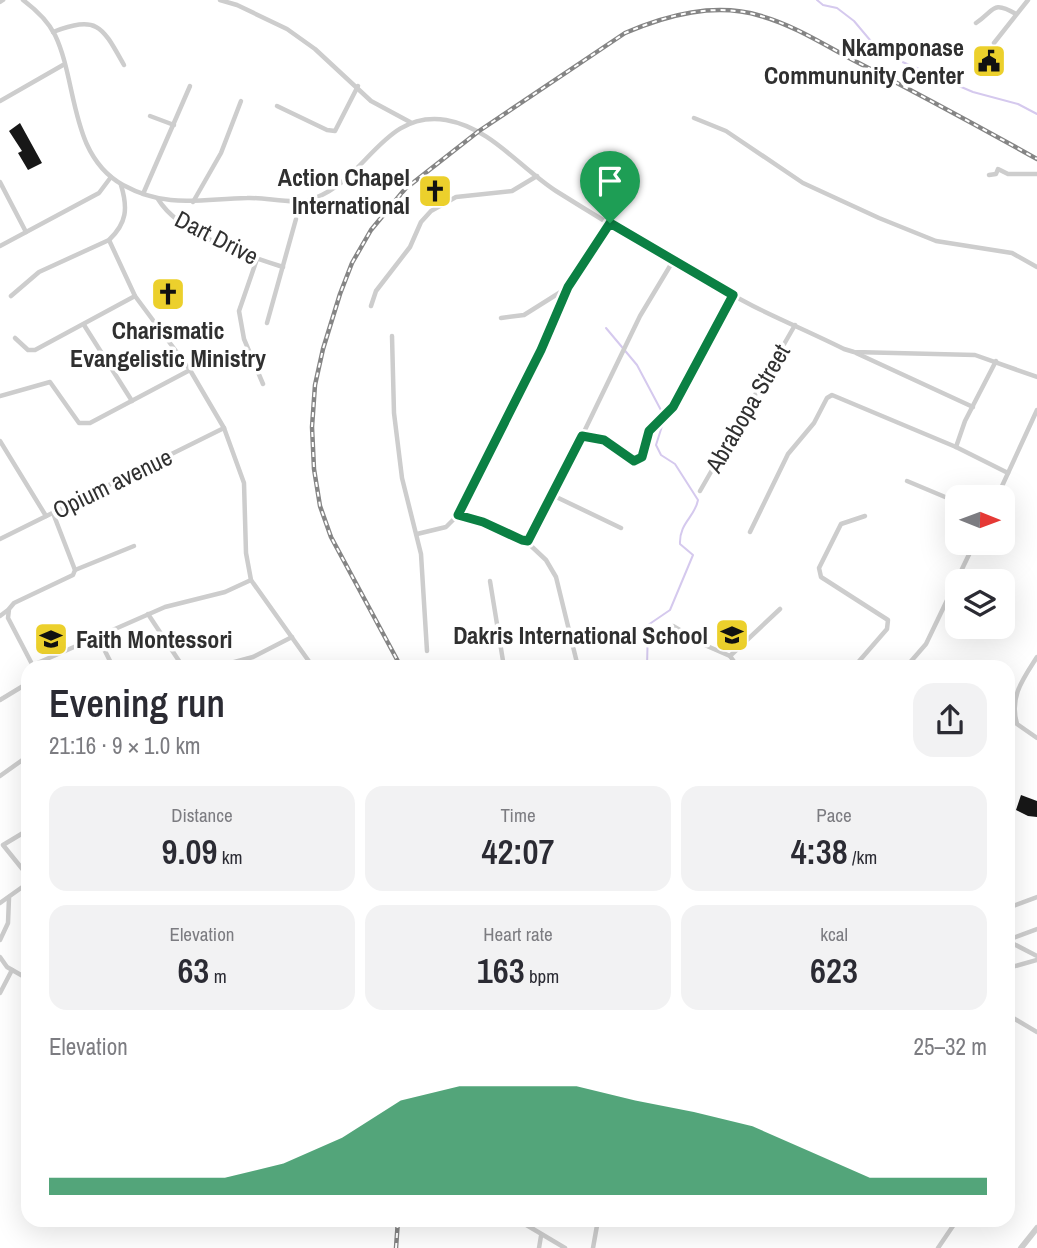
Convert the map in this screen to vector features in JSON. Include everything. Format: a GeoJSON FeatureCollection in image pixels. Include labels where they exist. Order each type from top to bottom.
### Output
{"type":"FeatureCollection","features":[{"type":"Feature","properties":{"kind":"street"},"geometry":{"type":"LineString","coordinates":[[23,0],[53,32],[78,123],[94,157],[111,177],[143,194],[193,203],[247,198],[315,198],[351,174],[394,131],[410,122],[435,119],[472,127],[537,176],[610,223],[733,295],[973,407]]}},
{"type":"Feature","properties":{"kind":"street"},"geometry":{"type":"LineString","coordinates":[[220,0],[237,5],[287,29],[358,86],[371,101],[410,122]]}},
{"type":"Feature","properties":{"kind":"street"},"geometry":{"type":"LineString","coordinates":[[994,43],[1028,0]]}},
{"type":"Feature","properties":{"kind":"street"},"geometry":{"type":"LineString","coordinates":[[976,23],[997,6],[1016,14]]}},
{"type":"Feature","properties":{"kind":"street"},"geometry":{"type":"LineString","coordinates":[[53,32],[77,23],[91,24],[107,38],[124,65]]}},
{"type":"Feature","properties":{"kind":"street"},"geometry":{"type":"LineString","coordinates":[[0,101],[63,65]]}},
{"type":"Feature","properties":{"kind":"street"},"geometry":{"type":"LineString","coordinates":[[143,194],[190,86]]}},
{"type":"Feature","properties":{"kind":"street"},"geometry":{"type":"LineString","coordinates":[[277,106],[327,130],[335,131],[358,86]]}},
{"type":"Feature","properties":{"kind":"street"},"geometry":{"type":"LineString","coordinates":[[193,203],[221,153],[242,101]]}},
{"type":"Feature","properties":{"kind":"street"},"geometry":{"type":"LineString","coordinates":[[150,116],[174,125]]}},
{"type":"Feature","properties":{"kind":"street"},"geometry":{"type":"LineString","coordinates":[[694,118],[726,131],[803,183],[879,218],[936,241],[1012,253],[1037,267]]}},
{"type":"Feature","properties":{"kind":"street"},"geometry":{"type":"LineString","coordinates":[[989,175],[996,174],[998,169],[1008,174],[1037,174]]}},
{"type":"Feature","properties":{"kind":"street"},"geometry":{"type":"LineString","coordinates":[[371,306],[376,291],[410,247],[421,222],[431,211],[456,197],[512,191],[537,176]]}},
{"type":"Feature","properties":{"kind":"street"},"geometry":{"type":"LineString","coordinates":[[0,246],[99,193],[111,177]]}},
{"type":"Feature","properties":{"kind":"street"},"geometry":{"type":"LineString","coordinates":[[0,182],[26,232]]}},
{"type":"Feature","properties":{"kind":"street"},"geometry":{"type":"LineString","coordinates":[[11,296],[39,272],[109,240],[117,232],[126,215],[121,184]]}},
{"type":"Feature","properties":{"kind":"street","name":"Dart Drive"},"geometry":{"type":"LineString","coordinates":[[157,198],[174,218],[234,250],[283,267]]}},
{"type":"Feature","properties":{"kind":"street"},"geometry":{"type":"LineString","coordinates":[[267,323],[296,219]]}},
{"type":"Feature","properties":{"kind":"street"},"geometry":{"type":"LineString","coordinates":[[418,534],[446,527],[458,515],[560,310],[568,287],[610,223]]}},
{"type":"Feature","properties":{"kind":"street"},"geometry":{"type":"LineString","coordinates":[[109,240],[135,296],[190,370],[224,428],[244,484],[246,553],[251,580],[308,660]]}},
{"type":"Feature","properties":{"kind":"street"},"geometry":{"type":"LineString","coordinates":[[257,259],[239,311],[244,339],[263,384]]}},
{"type":"Feature","properties":{"kind":"street"},"geometry":{"type":"LineString","coordinates":[[528,541],[640,316],[673,261]]}},
{"type":"Feature","properties":{"kind":"street"},"geometry":{"type":"LineString","coordinates":[[501,318],[524,315],[568,287]]}},
{"type":"Feature","properties":{"kind":"street"},"geometry":{"type":"LineString","coordinates":[[582,436],[604,440],[634,461],[642,457],[649,431],[673,407],[733,295]]}},
{"type":"Feature","properties":{"kind":"street"},"geometry":{"type":"LineString","coordinates":[[15,338],[28,350],[35,350],[135,296]]}},
{"type":"Feature","properties":{"kind":"street"},"geometry":{"type":"LineString","coordinates":[[84,325],[132,401]]}},
{"type":"Feature","properties":{"kind":"street","name":"Abrabopa Street"},"geometry":{"type":"LineString","coordinates":[[700,491],[794,325]]}},
{"type":"Feature","properties":{"kind":"street"},"geometry":{"type":"LineString","coordinates":[[391,336],[392,384],[402,478],[418,534],[427,651]]}},
{"type":"Feature","properties":{"kind":"street"},"geometry":{"type":"LineString","coordinates":[[854,352],[967,354],[996,361],[1037,377]]}},
{"type":"Feature","properties":{"kind":"street"},"geometry":{"type":"LineString","coordinates":[[956,447],[996,361]]}},
{"type":"Feature","properties":{"kind":"street"},"geometry":{"type":"LineString","coordinates":[[0,396],[50,382],[79,423],[90,424],[190,370]]}},
{"type":"Feature","properties":{"kind":"street"},"geometry":{"type":"LineString","coordinates":[[750,532],[783,464],[796,443],[814,424],[829,396],[839,396],[1008,472]]}},
{"type":"Feature","properties":{"kind":"street"},"geometry":{"type":"LineString","coordinates":[[1002,485],[1037,410]]}},
{"type":"Feature","properties":{"kind":"street","name":"Opium avenue"},"geometry":{"type":"LineString","coordinates":[[0,540],[224,428]]}},
{"type":"Feature","properties":{"kind":"street"},"geometry":{"type":"LineString","coordinates":[[0,441],[46,516]]}},
{"type":"Feature","properties":{"kind":"street"},"geometry":{"type":"LineString","coordinates":[[906,481],[945,497]]}},
{"type":"Feature","properties":{"kind":"street"},"geometry":{"type":"LineString","coordinates":[[550,494],[621,528]]}},
{"type":"Feature","properties":{"kind":"street"},"geometry":{"type":"LineString","coordinates":[[0,616],[14,603],[73,575],[76,565],[53,513]]}},
{"type":"Feature","properties":{"kind":"street"},"geometry":{"type":"LineString","coordinates":[[458,515],[483,522],[528,541],[546,560],[556,577],[576,660]]}},
{"type":"Feature","properties":{"kind":"street"},"geometry":{"type":"LineString","coordinates":[[860,660],[887,629],[888,620],[821,577],[819,568],[841,524],[866,516]]}},
{"type":"Feature","properties":{"kind":"street"},"geometry":{"type":"LineString","coordinates":[[75,570],[134,545]]}},
{"type":"Feature","properties":{"kind":"street"},"geometry":{"type":"LineString","coordinates":[[912,660],[926,645],[969,555]]}},
{"type":"Feature","properties":{"kind":"street"},"geometry":{"type":"LineString","coordinates":[[46,660],[165,607],[226,592],[251,580]]}},
{"type":"Feature","properties":{"kind":"street"},"geometry":{"type":"LineString","coordinates":[[490,581],[503,660]]}},
{"type":"Feature","properties":{"kind":"street"},"geometry":{"type":"LineString","coordinates":[[9,609],[8,618],[30,660]]}},
{"type":"Feature","properties":{"kind":"street"},"geometry":{"type":"LineString","coordinates":[[730,656],[780,609]]}},
{"type":"Feature","properties":{"kind":"street"},"geometry":{"type":"LineString","coordinates":[[148,614],[178,660]]}},
{"type":"Feature","properties":{"kind":"street"},"geometry":{"type":"LineString","coordinates":[[673,626],[733,660]]}},
{"type":"Feature","properties":{"kind":"street"},"geometry":{"type":"LineString","coordinates":[[98,637],[110,660]]}},
{"type":"Feature","properties":{"kind":"street"},"geometry":{"type":"LineString","coordinates":[[242,660],[292,638]]}},
{"type":"Feature","properties":{"kind":"street"},"geometry":{"type":"LineString","coordinates":[[1015,700],[1020,684],[1037,657]]}},
{"type":"Feature","properties":{"kind":"street"},"geometry":{"type":"LineString","coordinates":[[0,700],[21,687]]}},
{"type":"Feature","properties":{"kind":"street"},"geometry":{"type":"LineString","coordinates":[[1015,710],[1017,723],[1037,738]]}},
{"type":"Feature","properties":{"kind":"street"},"geometry":{"type":"LineString","coordinates":[[0,776],[21,761]]}},
{"type":"Feature","properties":{"kind":"street"},"geometry":{"type":"LineString","coordinates":[[21,833],[1,843],[21,867]]}},
{"type":"Feature","properties":{"kind":"street"},"geometry":{"type":"LineString","coordinates":[[0,904],[21,889]]}},
{"type":"Feature","properties":{"kind":"street"},"geometry":{"type":"LineString","coordinates":[[1015,905],[1037,897]]}},
{"type":"Feature","properties":{"kind":"street"},"geometry":{"type":"LineString","coordinates":[[0,940],[8,923],[9,898]]}},
{"type":"Feature","properties":{"kind":"street"},"geometry":{"type":"LineString","coordinates":[[1015,938],[1037,929]]}},
{"type":"Feature","properties":{"kind":"street"},"geometry":{"type":"LineString","coordinates":[[1015,945],[1037,958]]}},
{"type":"Feature","properties":{"kind":"street"},"geometry":{"type":"LineString","coordinates":[[0,957],[21,975]]}},
{"type":"Feature","properties":{"kind":"street"},"geometry":{"type":"LineString","coordinates":[[1015,966],[1037,958]]}},
{"type":"Feature","properties":{"kind":"street"},"geometry":{"type":"LineString","coordinates":[[0,993],[12,970]]}},
{"type":"Feature","properties":{"kind":"street"},"geometry":{"type":"LineString","coordinates":[[1015,1018],[1037,1032]]}},
{"type":"Feature","properties":{"kind":"street"},"geometry":{"type":"LineString","coordinates":[[528,1227],[565,1248]]}},
{"type":"Feature","properties":{"kind":"street"},"geometry":{"type":"LineString","coordinates":[[593,1248],[597,1227]]}},
{"type":"Feature","properties":{"kind":"street"},"geometry":{"type":"LineString","coordinates":[[938,1248],[952,1227]]}},
{"type":"Feature","properties":{"kind":"street"},"geometry":{"type":"LineString","coordinates":[[1021,1248],[1037,1228]]}},
{"type":"Feature","properties":{"kind":"street"},"geometry":{"type":"LineString","coordinates":[[539,1248],[541,1236]]}},
{"type":"Feature","properties":{"kind":"building"},"geometry":{"type":"Polygon","coordinates":[[[20,123],[42,163],[28,170],[18,153],[22,151],[9,131],[20,123]]]}},
{"type":"Feature","properties":{"kind":"building"},"geometry":{"type":"Polygon","coordinates":[[[1021,795],[1037,801],[1037,817],[1016,810],[1021,795]]]}},
{"type":"Feature","properties":{"kind":"waterway"},"geometry":{"type":"LineString","coordinates":[[817,0],[823,5],[837,8],[854,21],[886,55],[973,92],[1018,104],[1037,114]]}},
{"type":"Feature","properties":{"kind":"waterway"},"geometry":{"type":"LineString","coordinates":[[606,328],[637,365],[663,414]]}},
{"type":"Feature","properties":{"kind":"waterway"},"geometry":{"type":"LineString","coordinates":[[647,660],[648,625],[670,610],[693,555],[680,544],[680,537],[698,500],[675,464],[661,455],[656,445],[663,423]]}},
{"type":"Feature","properties":{"kind":"railway"},"geometry":{"type":"LineString","coordinates":[[397,660],[331,537],[320,506],[314,469],[312,427],[315,385],[340,294],[352,263],[371,230],[405,189],[479,131],[625,33],[674,16],[726,10],[761,16],[796,30],[1037,159]]}},
{"type":"Feature","properties":{"kind":"railway"},"geometry":{"type":"LineString","coordinates":[[396,1248],[398,1227]]}},
{"type":"Feature","properties":{"kind":"place","name":"Nkamponase Commununity Center"},"geometry":{"type":"Point","coordinates":[989,61]}},
{"type":"Feature","properties":{"kind":"place","name":"Action Chapel International"},"geometry":{"type":"Point","coordinates":[435,191]}},
{"type":"Feature","properties":{"kind":"place","name":"Charismatic Evangelistic Ministry"},"geometry":{"type":"Point","coordinates":[168,294]}},
{"type":"Feature","properties":{"kind":"place","name":"Dakris International School"},"geometry":{"type":"Point","coordinates":[732,635]}},
{"type":"Feature","properties":{"kind":"place","name":"Faith Montessori"},"geometry":{"type":"Point","coordinates":[51,639]}},
{"type":"Feature","properties":{"kind":"route"},"geometry":{"type":"LineString","coordinates":[[610,223],[733,295],[673,407],[666,417],[649,431],[642,457],[637,461],[630,460],[604,440],[582,436],[560,474],[528,541],[483,522],[458,515],[541,350],[568,287],[610,223]]}}]}
